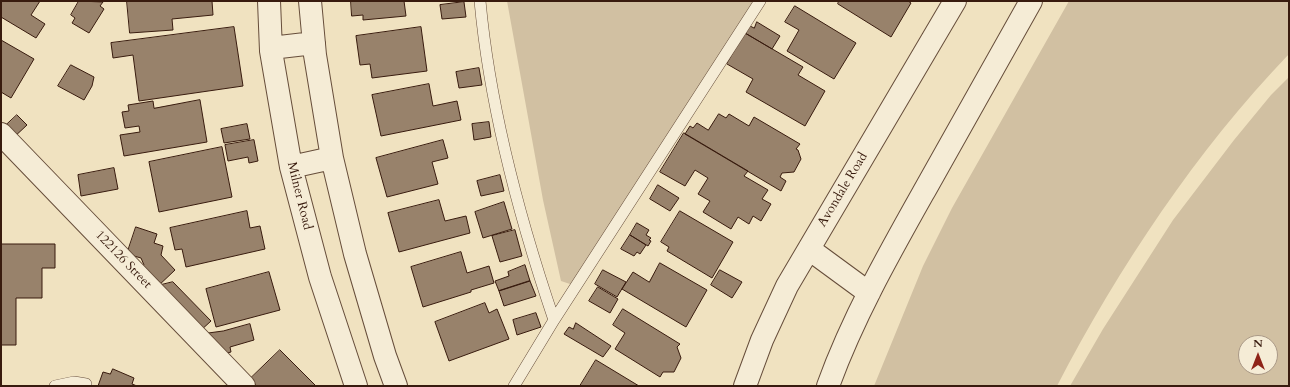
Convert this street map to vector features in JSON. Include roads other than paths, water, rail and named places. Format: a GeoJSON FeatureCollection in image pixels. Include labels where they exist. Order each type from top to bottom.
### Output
{"type":"FeatureCollection","features":[{"type":"Feature","properties":{"kind":"street","name":"Milner Road"},"geometry":{"type":"LineString","coordinates":[[269,1],[271,48],[291,167],[320,277],[356,386]]}},
{"type":"Feature","properties":{"kind":"street"},"geometry":{"type":"LineString","coordinates":[[310,1],[314,43],[332,158],[355,254],[385,356],[396,386]]}},
{"type":"Feature","properties":{"kind":"street","name":"Avondale Road"},"geometry":{"type":"LineString","coordinates":[[745,386],[762,340],[787,286],[955,1]]}},
{"type":"Feature","properties":{"kind":"street"},"geometry":{"type":"LineString","coordinates":[[828,386],[835,367],[869,293],[903,228],[1031,1]]}},
{"type":"Feature","properties":{"kind":"street"},"geometry":{"type":"LineString","coordinates":[[271,48],[314,43]]}},
{"type":"Feature","properties":{"kind":"street","name":"122126 Street"},"geometry":{"type":"LineString","coordinates":[[1,134],[244,386]]}},
{"type":"Feature","properties":{"kind":"street"},"geometry":{"type":"LineString","coordinates":[[291,167],[332,158]]}},
{"type":"Feature","properties":{"kind":"street"},"geometry":{"type":"LineString","coordinates":[[809,248],[869,293]]}},
{"type":"Feature","properties":{"kind":"lane"},"geometry":{"type":"LineString","coordinates":[[480,1],[492,91],[511,176],[540,278],[554,320]]}},
{"type":"Feature","properties":{"kind":"lane"},"geometry":{"type":"LineString","coordinates":[[514,386],[554,320],[760,1]]}},
{"type":"Feature","properties":{"kind":"lane"},"geometry":{"type":"LineString","coordinates":[[55,386],[74,382],[86,384]]}}]}
